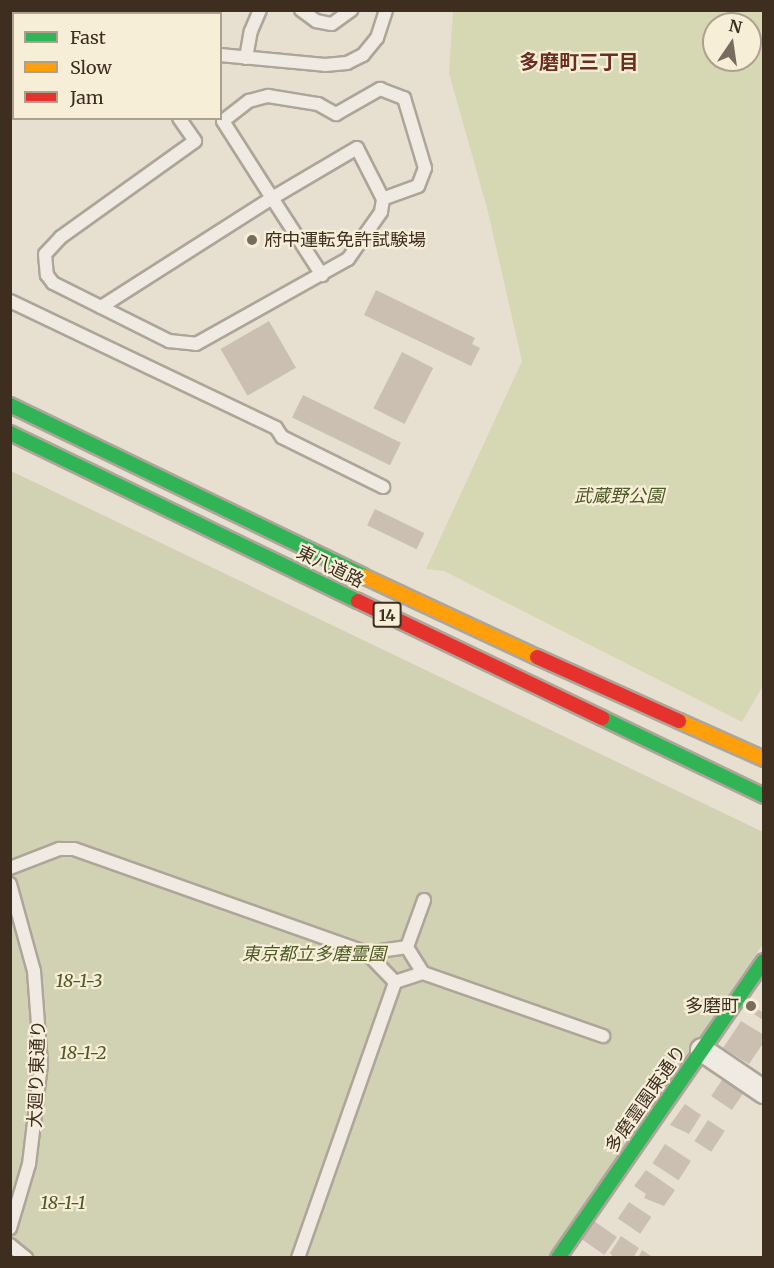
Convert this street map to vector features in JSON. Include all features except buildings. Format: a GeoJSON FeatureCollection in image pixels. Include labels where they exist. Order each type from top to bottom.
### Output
{"type":"FeatureCollection","features":[{"type":"Feature","properties":{"kind":"main road","name":"東八道路"},"geometry":{"type":"LineString","coordinates":[[10,405],[453,620],[764,759]]}},
{"type":"Feature","properties":{"kind":"main road","name":"東八道路"},"geometry":{"type":"LineString","coordinates":[[10,433],[764,796]]}},
{"type":"Feature","properties":{"kind":"main road","name":"多磨霊園東通り"},"geometry":{"type":"LineString","coordinates":[[569,1254],[702,1050],[750,991],[764,961]]}},
{"type":"Feature","properties":{"kind":"street"},"geometry":{"type":"LineString","coordinates":[[702,1050],[764,1092]]}},
{"type":"Feature","properties":{"kind":"lane"},"geometry":{"type":"LineString","coordinates":[[246,58],[251,31],[260,10]]}},
{"type":"Feature","properties":{"kind":"lane"},"geometry":{"type":"LineString","coordinates":[[301,10],[316,21],[332,24],[351,10]]}},
{"type":"Feature","properties":{"kind":"lane"},"geometry":{"type":"LineString","coordinates":[[222,58],[325,65],[347,63],[363,55],[377,38],[386,10]]}},
{"type":"Feature","properties":{"kind":"lane"},"geometry":{"type":"LineString","coordinates":[[322,275],[223,121],[259,96],[318,104],[336,114],[380,88],[397,93],[408,104],[425,168],[418,186],[383,199]]}},
{"type":"Feature","properties":{"kind":"lane"},"geometry":{"type":"LineString","coordinates":[[101,307],[272,198],[357,148],[383,199],[378,219],[363,243],[348,260],[196,344],[169,341],[101,307],[53,283],[47,275],[45,254],[61,237],[195,141],[180,120]]}},
{"type":"Feature","properties":{"kind":"lane"},"geometry":{"type":"LineString","coordinates":[[10,301],[276,428],[282,437],[383,487]]}},
{"type":"Feature","properties":{"kind":"lane"},"geometry":{"type":"LineString","coordinates":[[10,868],[67,847],[367,953],[395,982]]}},
{"type":"Feature","properties":{"kind":"lane","name":"大廻り東通り"},"geometry":{"type":"LineString","coordinates":[[10,884],[32,962],[41,1039],[34,1136],[10,1228]]}},
{"type":"Feature","properties":{"kind":"lane"},"geometry":{"type":"LineString","coordinates":[[407,947],[424,900]]}},
{"type":"Feature","properties":{"kind":"lane"},"geometry":{"type":"LineString","coordinates":[[367,953],[407,947]]}},
{"type":"Feature","properties":{"kind":"lane"},"geometry":{"type":"LineString","coordinates":[[407,947],[423,973]]}},
{"type":"Feature","properties":{"kind":"lane"},"geometry":{"type":"LineString","coordinates":[[395,982],[423,973],[603,1036]]}},
{"type":"Feature","properties":{"kind":"lane"},"geometry":{"type":"LineString","coordinates":[[297,1257],[395,982]]}},
{"type":"Feature","properties":{"kind":"lane"},"geometry":{"type":"LineString","coordinates":[[10,1245],[26,1257]]}},
{"type":"Feature","properties":{"kind":"green space","name":"武蔵野公園"},"geometry":{"type":"Polygon","coordinates":[[[453,11],[763,11],[764,684],[742,722],[444,571],[426,569],[522,361],[488,212],[449,73],[453,11]]]}},
{"type":"Feature","properties":{"kind":"green space","name":"東京都立多磨霊園"},"geometry":{"type":"Polygon","coordinates":[[[11,471],[763,832],[763,944],[548,1257],[11,1257],[11,471]]]}},
{"type":"Feature","properties":{"kind":"traffic: fast"},"geometry":{"type":"LineString","coordinates":[[10,405],[363,576]]}},
{"type":"Feature","properties":{"kind":"traffic: fast"},"geometry":{"type":"LineString","coordinates":[[10,433],[358,601]]}},
{"type":"Feature","properties":{"kind":"traffic: fast"},"geometry":{"type":"LineString","coordinates":[[602,718],[764,796]]}},
{"type":"Feature","properties":{"kind":"traffic: fast"},"geometry":{"type":"LineString","coordinates":[[558,1258],[764,961]]}},
{"type":"Feature","properties":{"kind":"traffic: slow"},"geometry":{"type":"LineString","coordinates":[[363,576],[537,657]]}},
{"type":"Feature","properties":{"kind":"traffic: slow"},"geometry":{"type":"LineString","coordinates":[[679,721],[764,759]]}},
{"type":"Feature","properties":{"kind":"traffic: jam"},"geometry":{"type":"LineString","coordinates":[[358,601],[602,718]]}},
{"type":"Feature","properties":{"kind":"traffic: jam"},"geometry":{"type":"LineString","coordinates":[[537,657],[679,721]]}},
{"type":"Feature","properties":{"kind":"place","name":"府中運転免許試験場"},"geometry":{"type":"Point","coordinates":[252,240]}},
{"type":"Feature","properties":{"kind":"place","name":"多磨町"},"geometry":{"type":"Point","coordinates":[751,1006]}},
{"type":"Feature","properties":{"kind":"district","name":"多磨町三丁目"},"geometry":{"type":"Point","coordinates":[579,61]}},
{"type":"Feature","properties":{"kind":"park label","name":"18-1-3"},"geometry":{"type":"Point","coordinates":[79,981]}},
{"type":"Feature","properties":{"kind":"park label","name":"18-1-2"},"geometry":{"type":"Point","coordinates":[83,1053]}},
{"type":"Feature","properties":{"kind":"park label","name":"18-1-1"},"geometry":{"type":"Point","coordinates":[63,1203]}}]}
